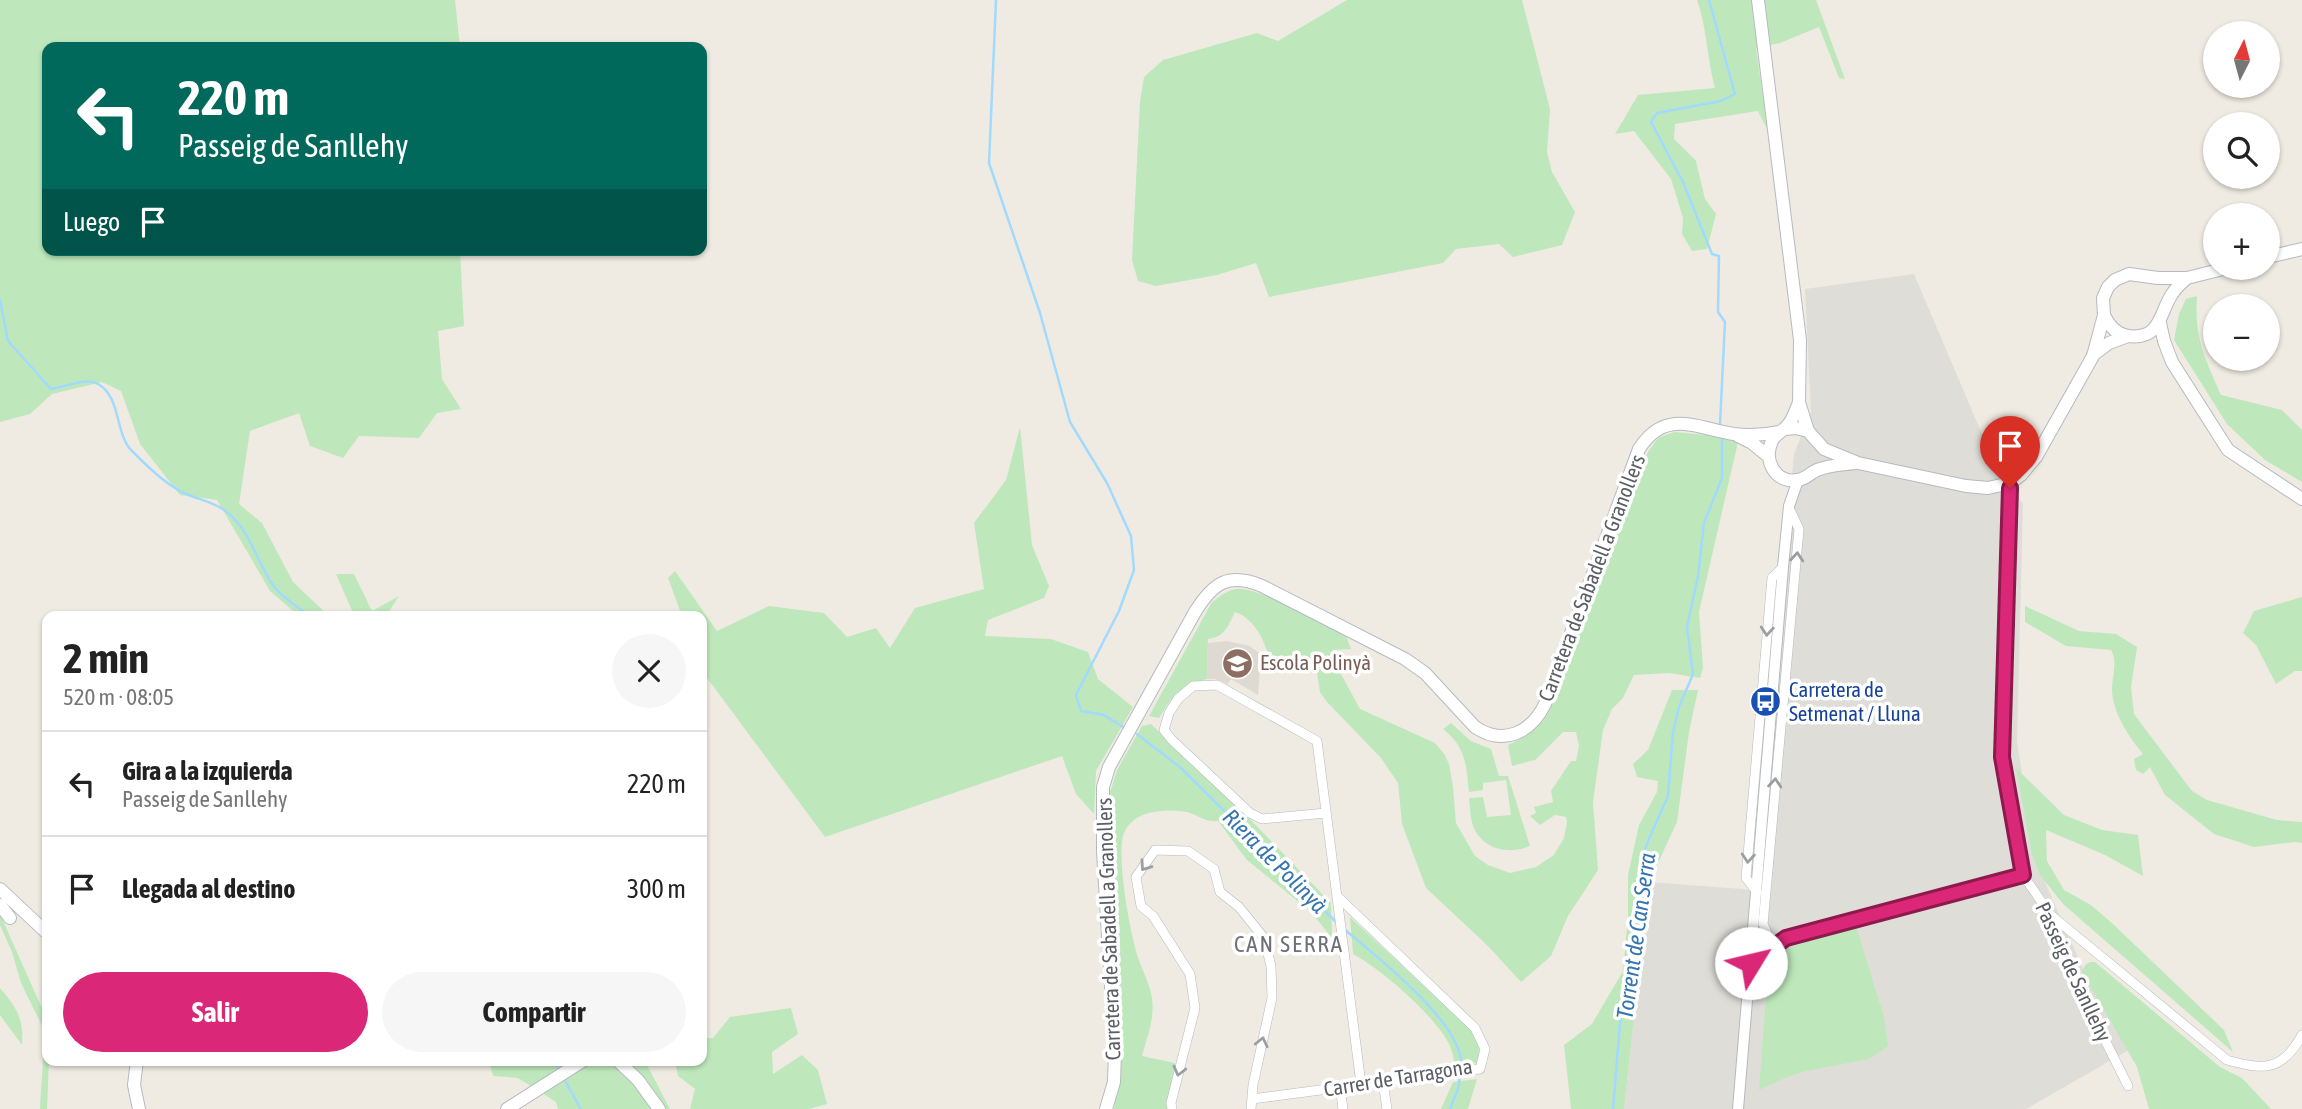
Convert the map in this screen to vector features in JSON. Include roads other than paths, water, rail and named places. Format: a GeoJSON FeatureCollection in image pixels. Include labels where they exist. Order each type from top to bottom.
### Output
{"type":"FeatureCollection","features":[{"type":"Feature","properties":{"kind":"main road"},"geometry":{"type":"LineString","coordinates":[[1758,0],[1800,340],[1799,402],[1808,431],[1829,452],[1858,463],[1966,486],[1988,488],[2010,483],[2021,475],[2036,457],[2093,356],[2104,315],[2103,298],[2108,287],[2129,274],[2187,278],[2203,274]]}},
{"type":"Feature","properties":{"kind":"main road"},"geometry":{"type":"LineString","coordinates":[[2280,254],[2302,249]]}},
{"type":"Feature","properties":{"kind":"main road"},"geometry":{"type":"LineString","coordinates":[[2146,277],[2160,289],[2165,308]]}},
{"type":"Feature","properties":{"kind":"main road"},"geometry":{"type":"LineString","coordinates":[[2093,356],[2109,343],[2151,332],[2160,323],[2173,292],[2187,278]]}},
{"type":"Feature","properties":{"kind":"main road"},"geometry":{"type":"LineString","coordinates":[[2104,315],[2111,328],[2128,336]]}},
{"type":"Feature","properties":{"kind":"main road"},"geometry":{"type":"LineString","coordinates":[[2160,323],[2172,362]]}},
{"type":"Feature","properties":{"kind":"main road"},"geometry":{"type":"LineString","coordinates":[[2141,336],[2157,346],[2172,362],[2228,450],[2302,499]]}},
{"type":"Feature","properties":{"kind":"main road"},"geometry":{"type":"LineString","coordinates":[[1799,402],[1782,431],[1771,442],[1768,456],[1771,467],[1777,474],[1784,479],[1798,480],[1830,466],[1858,463]]}},
{"type":"Feature","properties":{"kind":"main road","name":"Carretera de Sabadell a Granollers"},"geometry":{"type":"LineString","coordinates":[[1106,1109],[1114,1082],[1115,1053],[1103,851],[1104,780],[1195,612],[1210,591],[1220,583],[1233,580],[1262,586],[1405,659],[1425,673],[1483,733],[1495,736],[1517,734],[1532,724],[1545,704],[1644,442],[1660,428],[1670,424],[1699,426],[1735,434]]}},
{"type":"Feature","properties":{"kind":"main road"},"geometry":{"type":"LineString","coordinates":[[1735,434],[1796,428],[1808,431]]}},
{"type":"Feature","properties":{"kind":"main road"},"geometry":{"type":"LineString","coordinates":[[1735,434],[1768,456]]}},
{"type":"Feature","properties":{"kind":"main road"},"geometry":{"type":"LineString","coordinates":[[1815,471],[1821,455],[1819,444]]}},
{"type":"Feature","properties":{"kind":"main road"},"geometry":{"type":"LineString","coordinates":[[0,889],[42,928]]}},
{"type":"Feature","properties":{"kind":"main road"},"geometry":{"type":"LineString","coordinates":[[0,905],[10,918]]}},
{"type":"Feature","properties":{"kind":"main road"},"geometry":{"type":"LineString","coordinates":[[136,1066],[134,1085],[139,1109]]}},
{"type":"Feature","properties":{"kind":"main road"},"geometry":{"type":"LineString","coordinates":[[507,1109],[575,1066]]}},
{"type":"Feature","properties":{"kind":"main road"},"geometry":{"type":"LineString","coordinates":[[623,1066],[659,1109]]}},
{"type":"Feature","properties":{"kind":"street"},"geometry":{"type":"LineString","coordinates":[[1766,952],[1767,933],[1763,924],[1799,529],[1777,474]]}},
{"type":"Feature","properties":{"kind":"street"},"geometry":{"type":"LineString","coordinates":[[1738,1109],[1783,567],[1789,506],[1798,480]]}},
{"type":"Feature","properties":{"kind":"street","name":"Passeig de Sanllehy"},"geometry":{"type":"LineString","coordinates":[[2010,483],[2002,757],[2023,875],[2050,914],[2071,972],[2128,1086]]}},
{"type":"Feature","properties":{"kind":"street"},"geometry":{"type":"LineString","coordinates":[[1326,813],[1262,820],[1250,813],[1164,730],[1169,713],[1178,699],[1193,686],[1217,685],[1317,741],[1361,1084]]}},
{"type":"Feature","properties":{"kind":"street"},"geometry":{"type":"LineString","coordinates":[[1172,1109],[1171,1103],[1195,1008],[1190,974],[1153,916],[1141,906],[1136,877],[1156,850],[1188,851],[1214,869],[1220,892],[1240,907],[1265,938],[1271,966],[1272,998],[1251,1104]]}},
{"type":"Feature","properties":{"kind":"street"},"geometry":{"type":"LineString","coordinates":[[1751,963],[1786,938],[2023,875]]}},
{"type":"Feature","properties":{"kind":"street","name":"Carrer de Tarragona"},"geometry":{"type":"LineString","coordinates":[[1251,1104],[1339,1087],[1480,1069],[1485,1049],[1475,1028],[1337,896]]}},
{"type":"Feature","properties":{"kind":"street"},"geometry":{"type":"LineString","coordinates":[[2050,914],[2227,1060],[2257,1069],[2279,1063],[2296,1047],[2302,1035]]}},
{"type":"Feature","properties":{"kind":"street"},"geometry":{"type":"LineString","coordinates":[[1754,929],[1786,938]]}},
{"type":"Feature","properties":{"kind":"street"},"geometry":{"type":"LineString","coordinates":[[1383,1082],[1387,1109]]}},
{"type":"Feature","properties":{"kind":"street"},"geometry":{"type":"LineString","coordinates":[[1339,1087],[1343,1109]]}},
{"type":"Feature","properties":{"kind":"waterway"},"geometry":{"type":"LineString","coordinates":[[996,0],[989,163],[1040,313],[1070,422],[1107,483],[1131,536],[1134,570],[1119,611],[1076,695],[1081,711],[1104,715],[1123,727]]}},
{"type":"Feature","properties":{"kind":"waterway","name":"Torrent de Can Serra"},"geometry":{"type":"LineString","coordinates":[[1709,0],[1735,94],[1721,101],[1657,113],[1651,122],[1683,182],[1712,254],[1719,256],[1718,312],[1725,322],[1720,424]]}},
{"type":"Feature","properties":{"kind":"waterway"},"geometry":{"type":"LineString","coordinates":[[0,300],[8,341],[51,389],[93,382],[105,390],[111,397],[122,434],[131,450],[170,485],[220,507],[233,517],[273,585],[303,611]]}},
{"type":"Feature","properties":{"kind":"waterway","name":"Torrent de Can Serra"},"geometry":{"type":"LineString","coordinates":[[1613,1109],[1622,999],[1636,931],[1641,863],[1668,796],[1673,732],[1679,707],[1693,674],[1687,627],[1698,576],[1704,523],[1722,478],[1722,439]]}},
{"type":"Feature","properties":{"kind":"waterway","name":"Riera de Polinyà"},"geometry":{"type":"LineString","coordinates":[[1137,734],[1181,768],[1338,924]]}},
{"type":"Feature","properties":{"kind":"waterway","name":"Riera de Polinyà"},"geometry":{"type":"LineString","coordinates":[[1343,928],[1396,973],[1435,1013],[1450,1033],[1459,1052],[1461,1069]]}},
{"type":"Feature","properties":{"kind":"waterway"},"geometry":{"type":"LineString","coordinates":[[557,1066],[559,1070]]}},
{"type":"Feature","properties":{"kind":"waterway"},"geometry":{"type":"LineString","coordinates":[[1450,1109],[1460,1076]]}},
{"type":"Feature","properties":{"kind":"waterway"},"geometry":{"type":"LineString","coordinates":[[563,1077],[581,1109]]}},
{"type":"Feature","properties":{"kind":"place","name":"Escola Polinyà"},"geometry":{"type":"Point","coordinates":[1237,663]}},
{"type":"Feature","properties":{"kind":"place","name":"Carretera de Setmenat / Lluna"},"geometry":{"type":"Point","coordinates":[1766,702]}},
{"type":"Feature","properties":{"kind":"district","name":"CAN SERRA"},"geometry":{"type":"Point","coordinates":[1289,944]}}]}
